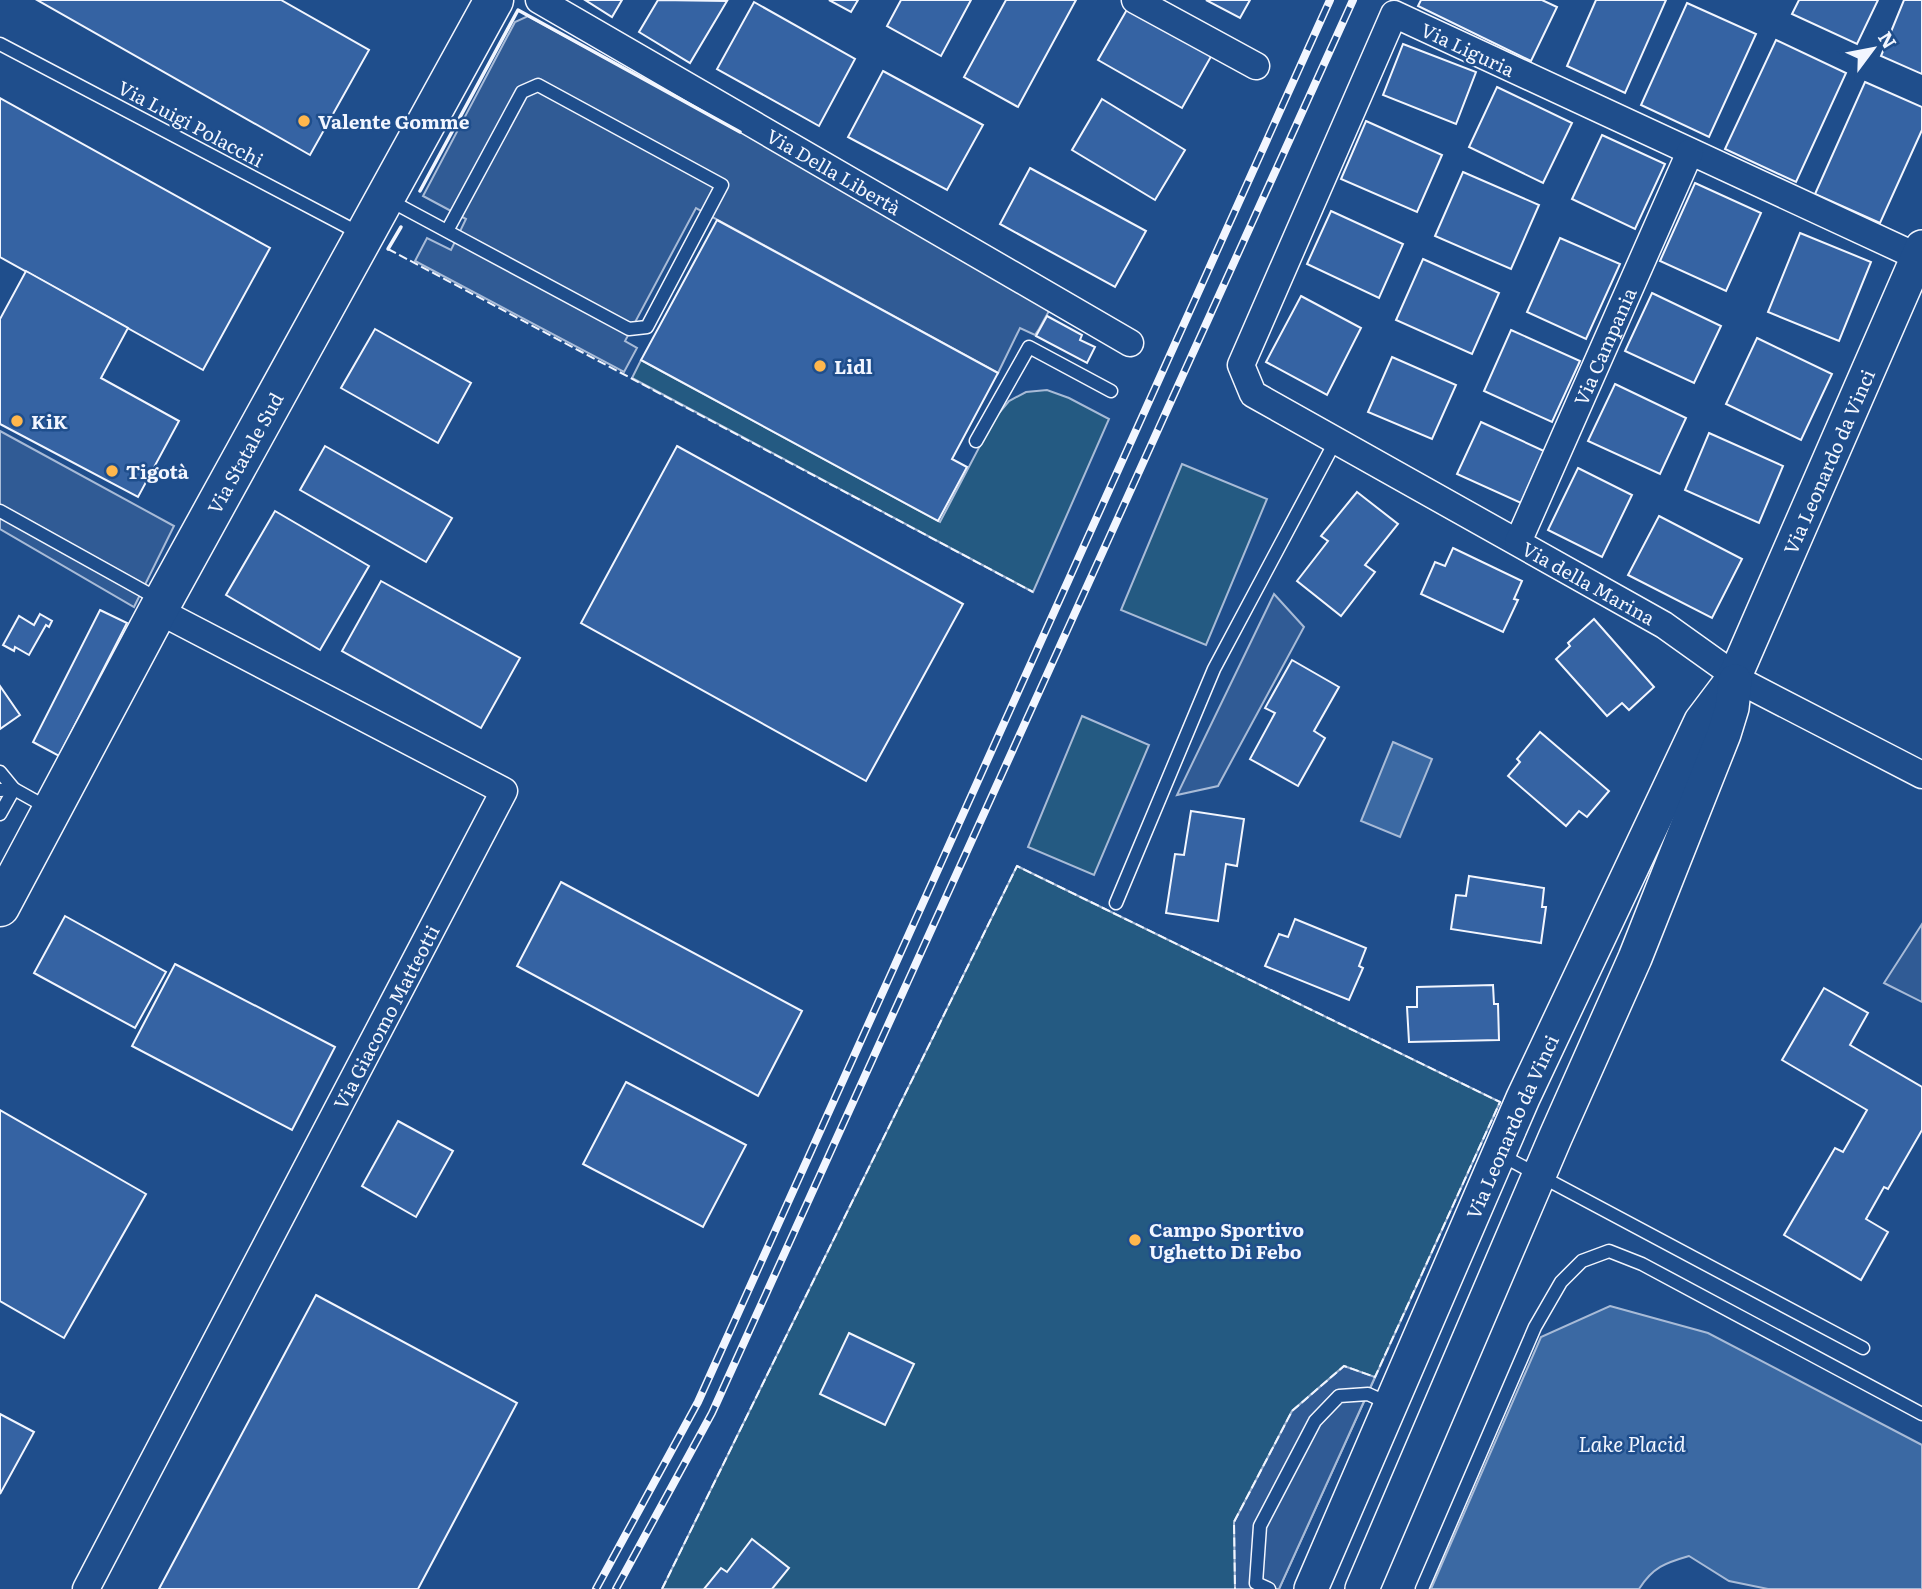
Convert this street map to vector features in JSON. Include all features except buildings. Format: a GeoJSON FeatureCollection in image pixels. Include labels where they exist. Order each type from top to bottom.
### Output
{"type":"FeatureCollection","features":[{"type":"Feature","properties":{"kind":"main road","name":"Via Statale Sud"},"geometry":{"type":"LineString","coordinates":[[0,907],[161,606],[494,0]]}},
{"type":"Feature","properties":{"kind":"street","name":"Via Della Libertà"},"geometry":{"type":"LineString","coordinates":[[539,0],[1130,343]]}},
{"type":"Feature","properties":{"kind":"street"},"geometry":{"type":"LineString","coordinates":[[1135,0],[1256,66]]}},
{"type":"Feature","properties":{"kind":"street","name":"Via Liguria"},"geometry":{"type":"LineString","coordinates":[[1253,394],[1241,365],[1394,14],[1690,152],[1920,252]]}},
{"type":"Feature","properties":{"kind":"street","name":"Via Campania"},"geometry":{"type":"LineString","coordinates":[[1518,542],[1690,152]]}},
{"type":"Feature","properties":{"kind":"street","name":"Via Leonardo da Vinci"},"geometry":{"type":"LineString","coordinates":[[1311,1589],[1523,1098],[1701,721],[1735,676],[1920,252]]}},
{"type":"Feature","properties":{"kind":"street","name":"Via della Marina"},"geometry":{"type":"LineString","coordinates":[[1253,394],[1664,625],[1748,685],[1922,775]]}},
{"type":"Feature","properties":{"kind":"street","name":"Via Giacomo Matteotti"},"geometry":{"type":"LineString","coordinates":[[86,1589],[504,791],[161,606]]}},
{"type":"Feature","properties":{"kind":"street","name":"Via Leonardo da Vinci"},"geometry":{"type":"LineString","coordinates":[[1362,1589],[1635,958],[1724,733],[1732,708],[1735,676]]}},
{"type":"Feature","properties":{"kind":"street"},"geometry":{"type":"LineString","coordinates":[[1387,1413],[1426,1442]]}},
{"type":"Feature","properties":{"kind":"lane","name":"Via Luigi Polacchi"},"geometry":{"type":"LineString","coordinates":[[0,44],[364,236]]}},
{"type":"Feature","properties":{"kind":"lane"},"geometry":{"type":"LineString","coordinates":[[385,198],[629,330],[647,327],[722,185],[538,85],[522,92],[447,231]]}},
{"type":"Feature","properties":{"kind":"lane"},"geometry":{"type":"LineString","coordinates":[[976,441],[1029,347],[1111,391]]}},
{"type":"Feature","properties":{"kind":"lane"},"geometry":{"type":"LineString","coordinates":[[1116,903],[1214,668],[1336,440]]}},
{"type":"Feature","properties":{"kind":"lane"},"geometry":{"type":"LineString","coordinates":[[0,511],[161,606]]}},
{"type":"Feature","properties":{"kind":"lane"},"geometry":{"type":"LineString","coordinates":[[0,772],[14,789],[52,810]]}},
{"type":"Feature","properties":{"kind":"lane"},"geometry":{"type":"LineString","coordinates":[[0,790],[14,789]]}},
{"type":"Feature","properties":{"kind":"lane"},"geometry":{"type":"LineString","coordinates":[[0,814],[14,789]]}},
{"type":"Feature","properties":{"kind":"lane"},"geometry":{"type":"LineString","coordinates":[[1499,1154],[1863,1348]]}},
{"type":"Feature","properties":{"kind":"lane"},"geometry":{"type":"LineString","coordinates":[[1422,1589],[1535,1327],[1561,1282],[1581,1261],[1609,1251],[1642,1264],[1922,1414]]}},
{"type":"Feature","properties":{"kind":"lane"},"geometry":{"type":"LineString","coordinates":[[1269,1589],[1256,1583],[1260,1526],[1315,1421],[1339,1396],[1368,1394],[1387,1413]]}},
{"type":"Feature","properties":{"kind":"shaded area"},"geometry":{"type":"Polygon","coordinates":[[[528,16],[1054,302],[1039,329],[1035,335],[1020,328],[998,373],[696,208],[625,341],[637,348],[624,372],[415,261],[427,238],[451,250],[466,219],[423,196],[515,22],[528,16]]]}},
{"type":"Feature","properties":{"kind":"shaded area"},"geometry":{"type":"Polygon","coordinates":[[[641,360],[940,522],[994,419],[1009,401],[1026,392],[1047,390],[1109,419],[1033,592],[632,378],[641,360]]]}},
{"type":"Feature","properties":{"kind":"shaded area"},"geometry":{"type":"Polygon","coordinates":[[[0,431],[174,526],[134,607],[0,529],[0,431]]]}},
{"type":"Feature","properties":{"kind":"shaded area"},"geometry":{"type":"Polygon","coordinates":[[[1182,464],[1267,499],[1206,645],[1121,610],[1182,464]]]}},
{"type":"Feature","properties":{"kind":"shaded area"},"geometry":{"type":"Polygon","coordinates":[[[1274,594],[1304,627],[1218,786],[1177,795],[1274,594]]]}},
{"type":"Feature","properties":{"kind":"shaded area"},"geometry":{"type":"Polygon","coordinates":[[[1082,716],[1149,745],[1094,875],[1028,847],[1082,716]]]}},
{"type":"Feature","properties":{"kind":"shaded area","name":"Campo Sportivo Ughetto Di Febo"},"geometry":{"type":"Polygon","coordinates":[[[1017,866],[1500,1102],[1279,1589],[662,1589],[1017,866]]]}},
{"type":"Feature","properties":{"kind":"shaded area"},"geometry":{"type":"Polygon","coordinates":[[[1922,924],[1922,1002],[1884,983],[1922,924]]]}},
{"type":"Feature","properties":{"kind":"shaded area"},"geometry":{"type":"Polygon","coordinates":[[[1344,1366],[1375,1377],[1279,1589],[1235,1589],[1234,1522],[1292,1411],[1344,1366]]]}},
{"type":"Feature","properties":{"kind":"water"},"geometry":{"type":"Polygon","coordinates":[[[1393,742],[1432,759],[1400,837],[1361,821],[1393,742]]]}},
{"type":"Feature","properties":{"kind":"water","name":"Lake Placid"},"geometry":{"type":"Polygon","coordinates":[[[1610,1306],[1708,1333],[1922,1445],[1922,1589],[1768,1589],[1729,1581],[1689,1556],[1660,1567],[1639,1589],[1431,1589],[1541,1337],[1610,1306]]]}},
{"type":"Feature","properties":{"kind":"railway"},"geometry":{"type":"LineString","coordinates":[[596,1589],[698,1402],[1330,0]]}},
{"type":"Feature","properties":{"kind":"railway"},"geometry":{"type":"LineString","coordinates":[[616,1589],[712,1413],[1353,0]]}},
{"type":"Feature","properties":{"kind":"fence"},"geometry":{"type":"LineString","coordinates":[[388,249],[1033,592]]}},
{"type":"Feature","properties":{"kind":"fence"},"geometry":{"type":"LineString","coordinates":[[662,1589],[1017,866],[1500,1102],[1375,1377],[1344,1366],[1292,1411],[1234,1522],[1235,1589]]}},
{"type":"Feature","properties":{"kind":"wall"},"geometry":{"type":"LineString","coordinates":[[420,191],[518,10],[740,132]]}},
{"type":"Feature","properties":{"kind":"wall"},"geometry":{"type":"LineString","coordinates":[[388,249],[401,227]]}},
{"type":"Feature","properties":{"kind":"place","name":"Valente Gomme"},"geometry":{"type":"Point","coordinates":[304,121]}},
{"type":"Feature","properties":{"kind":"place","name":"Lidl"},"geometry":{"type":"Point","coordinates":[820,366]}},
{"type":"Feature","properties":{"kind":"place","name":"KiK"},"geometry":{"type":"Point","coordinates":[17,421]}},
{"type":"Feature","properties":{"kind":"place","name":"Tigotà"},"geometry":{"type":"Point","coordinates":[112,471]}},
{"type":"Feature","properties":{"kind":"place","name":"Campo Sportivo Ughetto Di Febo"},"geometry":{"type":"Point","coordinates":[1135,1240]}}]}
